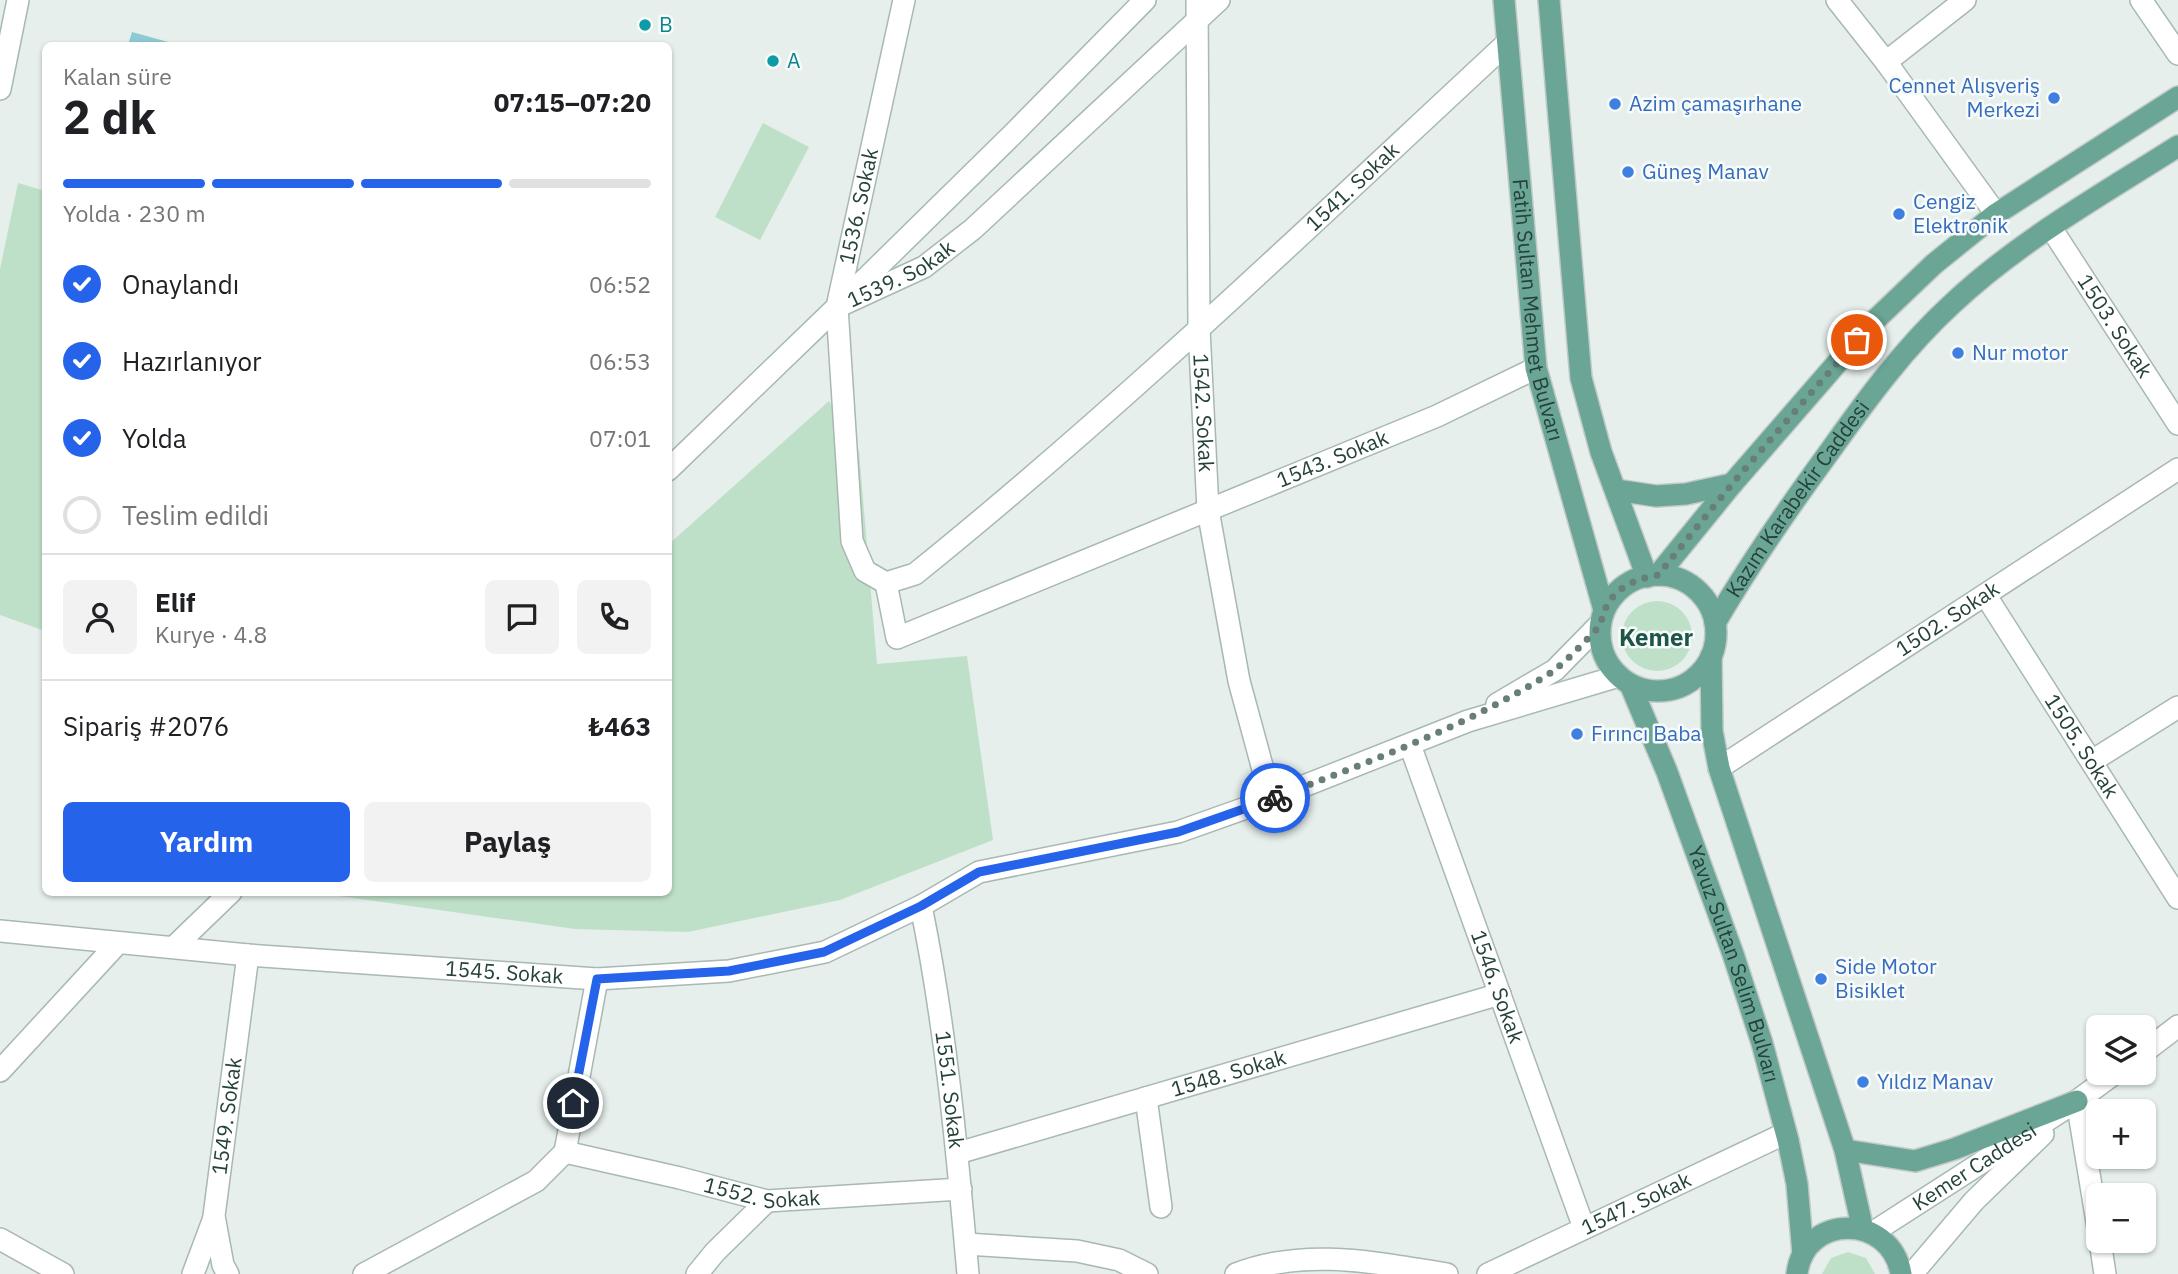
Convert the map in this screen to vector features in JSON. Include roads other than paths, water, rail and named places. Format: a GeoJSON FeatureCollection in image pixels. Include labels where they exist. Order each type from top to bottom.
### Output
{"type":"FeatureCollection","features":[{"type":"Feature","properties":{"kind":"main road","name":"Fatih Sultan Mehmet Bulvarı"},"geometry":{"type":"LineString","coordinates":[[1504,0],[1536,368],[1602,617]]}},
{"type":"Feature","properties":{"kind":"main road","name":"Fatih Sultan Mehmet Bulvarı"},"geometry":{"type":"LineString","coordinates":[[1549,0],[1581,378],[1601,452],[1652,576]]}},
{"type":"Feature","properties":{"kind":"main road"},"geometry":{"type":"LineString","coordinates":[[1652,576],[1871,324],[1934,264],[1996,214],[2178,97]]}},
{"type":"Feature","properties":{"kind":"main road","name":"Kazım Karabekir Caddesi"},"geometry":{"type":"LineString","coordinates":[[1715,623],[1768,537],[1863,404],[1913,343],[1951,304],[2000,263],[2178,146]]}},
{"type":"Feature","properties":{"kind":"main road"},"geometry":{"type":"LineString","coordinates":[[1616,490],[1656,496],[1686,494],[1732,484]]}},
{"type":"Feature","properties":{"kind":"main road"},"geometry":{"type":"LineString","coordinates":[[1652,576],[1674,578],[1695,590],[1710,608],[1715,623],[1716,640],[1711,656],[1701,672],[1685,684],[1667,690],[1648,690],[1624,680],[1603,653],[1602,617],[1613,596],[1626,585],[1652,576]]}},
{"type":"Feature","properties":{"kind":"main road"},"geometry":{"type":"LineString","coordinates":[[1711,656],[1712,731],[1719,768],[1845,1150],[1867,1231]]}},
{"type":"Feature","properties":{"kind":"main road","name":"Yavuz Sultan Selim Bulvarı"},"geometry":{"type":"LineString","coordinates":[[1624,680],[1667,772],[1733,954],[1762,1044],[1797,1184],[1798,1268]]}},
{"type":"Feature","properties":{"kind":"main road"},"geometry":{"type":"LineString","coordinates":[[1845,1150],[1915,1161],[1954,1149],[2077,1101]]}},
{"type":"Feature","properties":{"kind":"main road"},"geometry":{"type":"LineString","coordinates":[[1798,1268],[1813,1242],[1826,1233],[1841,1228],[1867,1231],[1885,1242],[1896,1256],[1901,1274]]}},
{"type":"Feature","properties":{"kind":"street"},"geometry":{"type":"LineString","coordinates":[[0,89],[18,0]]}},
{"type":"Feature","properties":{"kind":"street","name":"1536. Sokak"},"geometry":{"type":"LineString","coordinates":[[887,583],[865,571],[852,541],[837,307],[904,0]]}},
{"type":"Feature","properties":{"kind":"street","name":"1539. Sokak"},"geometry":{"type":"LineString","coordinates":[[837,307],[1145,0]]}},
{"type":"Feature","properties":{"kind":"street","name":"1539. Sokak"},"geometry":{"type":"LineString","coordinates":[[837,307],[924,267],[973,229],[1197,10],[1219,0]]}},
{"type":"Feature","properties":{"kind":"street"},"geometry":{"type":"LineString","coordinates":[[1837,0],[1886,62],[1996,214]]}},
{"type":"Feature","properties":{"kind":"street"},"geometry":{"type":"LineString","coordinates":[[1886,62],[1965,0]]}},
{"type":"Feature","properties":{"kind":"street"},"geometry":{"type":"LineString","coordinates":[[2141,0],[2178,54]]}},
{"type":"Feature","properties":{"kind":"street","name":"1542. Sokak"},"geometry":{"type":"LineString","coordinates":[[1197,10],[1199,329],[1208,510],[1239,681],[1271,799]]}},
{"type":"Feature","properties":{"kind":"street","name":"1541. Sokak"},"geometry":{"type":"LineString","coordinates":[[887,583],[915,574],[950,546],[1199,329],[1507,43]]}},
{"type":"Feature","properties":{"kind":"street","name":"1503. Sokak"},"geometry":{"type":"LineString","coordinates":[[2051,228],[2178,424]]}},
{"type":"Feature","properties":{"kind":"street"},"geometry":{"type":"LineString","coordinates":[[672,466],[837,307]]}},
{"type":"Feature","properties":{"kind":"street","name":"1543. Sokak"},"geometry":{"type":"LineString","coordinates":[[887,583],[897,638],[1437,416],[1536,368]]}},
{"type":"Feature","properties":{"kind":"street","name":"1502. Sokak"},"geometry":{"type":"LineString","coordinates":[[1719,768],[2178,469]]}},
{"type":"Feature","properties":{"kind":"street","name":"1505. Sokak"},"geometry":{"type":"LineString","coordinates":[[1986,596],[2178,898]]}},
{"type":"Feature","properties":{"kind":"street"},"geometry":{"type":"LineString","coordinates":[[1468,721],[1555,670],[1602,617]]}},
{"type":"Feature","properties":{"kind":"street"},"geometry":{"type":"LineString","coordinates":[[1468,721],[1624,680]]}},
{"type":"Feature","properties":{"kind":"street"},"geometry":{"type":"LineString","coordinates":[[2092,761],[2178,707]]}},
{"type":"Feature","properties":{"kind":"street","name":"1545. Sokak"},"geometry":{"type":"LineString","coordinates":[[0,931],[248,955],[597,979],[729,971],[824,952],[921,906],[979,872],[1178,832],[1271,799],[1468,721]]}},
{"type":"Feature","properties":{"kind":"street","name":"1546. Sokak"},"geometry":{"type":"LineString","coordinates":[[1410,745],[1584,1228]]}},
{"type":"Feature","properties":{"kind":"street"},"geometry":{"type":"LineString","coordinates":[[174,947],[227,896]]}},
{"type":"Feature","properties":{"kind":"street","name":"1551. Sokak"},"geometry":{"type":"LineString","coordinates":[[921,906],[942,1021],[958,1153],[968,1274]]}},
{"type":"Feature","properties":{"kind":"street"},"geometry":{"type":"LineString","coordinates":[[0,1071],[117,944]]}},
{"type":"Feature","properties":{"kind":"street","name":"1549. Sokak"},"geometry":{"type":"LineString","coordinates":[[229,1274],[221,1256],[214,1216],[248,955]]}},
{"type":"Feature","properties":{"kind":"street"},"geometry":{"type":"LineString","coordinates":[[365,1274],[536,1181],[565,1152],[597,979]]}},
{"type":"Feature","properties":{"kind":"street","name":"1548. Sokak"},"geometry":{"type":"LineString","coordinates":[[958,1153],[1500,994]]}},
{"type":"Feature","properties":{"kind":"street"},"geometry":{"type":"LineString","coordinates":[[2156,1043],[2178,1026]]}},
{"type":"Feature","properties":{"kind":"street","name":"Kemer Caddesi"},"geometry":{"type":"LineString","coordinates":[[1867,1231],[2099,1085]]}},
{"type":"Feature","properties":{"kind":"street"},"geometry":{"type":"LineString","coordinates":[[1146,1098],[1161,1207]]}},
{"type":"Feature","properties":{"kind":"street"},"geometry":{"type":"LineString","coordinates":[[2077,1101],[2091,1183]]}},
{"type":"Feature","properties":{"kind":"street","name":"Kemer Caddesi"},"geometry":{"type":"LineString","coordinates":[[1912,1274],[1974,1201],[2077,1101]]}},
{"type":"Feature","properties":{"kind":"street","name":"1547. Sokak"},"geometry":{"type":"LineString","coordinates":[[1488,1274],[1786,1133]]}},
{"type":"Feature","properties":{"kind":"street","name":"1552. Sokak"},"geometry":{"type":"LineString","coordinates":[[565,1152],[767,1201],[961,1189]]}},
{"type":"Feature","properties":{"kind":"street"},"geometry":{"type":"LineString","coordinates":[[697,1274],[715,1252],[767,1201]]}},
{"type":"Feature","properties":{"kind":"street"},"geometry":{"type":"LineString","coordinates":[[193,1274],[214,1216]]}},
{"type":"Feature","properties":{"kind":"street"},"geometry":{"type":"LineString","coordinates":[[0,1239],[63,1274]]}},
{"type":"Feature","properties":{"kind":"street"},"geometry":{"type":"LineString","coordinates":[[966,1244],[1077,1251],[1119,1260],[1147,1274]]}},
{"type":"Feature","properties":{"kind":"street"},"geometry":{"type":"LineString","coordinates":[[2102,1253],[2105,1274]]}},
{"type":"Feature","properties":{"kind":"street"},"geometry":{"type":"LineString","coordinates":[[1236,1274],[1257,1266],[1305,1258],[1360,1260],[1447,1274]]}},
{"type":"Feature","properties":{"kind":"water"},"geometry":{"type":"Polygon","coordinates":[[[132,32],[168,42],[129,42],[132,32]]]}},
{"type":"Feature","properties":{"kind":"place","name":"B"},"geometry":{"type":"Point","coordinates":[645,25]}},
{"type":"Feature","properties":{"kind":"place","name":"A"},"geometry":{"type":"Point","coordinates":[773,61]}},
{"type":"Feature","properties":{"kind":"place","name":"Cennet Alışveriş Merkezi"},"geometry":{"type":"Point","coordinates":[2054,98]}},
{"type":"Feature","properties":{"kind":"place","name":"Azim çamaşırhane"},"geometry":{"type":"Point","coordinates":[1615,104]}},
{"type":"Feature","properties":{"kind":"place","name":"Güneş Manav"},"geometry":{"type":"Point","coordinates":[1628,172]}},
{"type":"Feature","properties":{"kind":"place","name":"Cengiz Elektronik"},"geometry":{"type":"Point","coordinates":[1899,214]}},
{"type":"Feature","properties":{"kind":"place","name":"Nur motor"},"geometry":{"type":"Point","coordinates":[1958,353]}},
{"type":"Feature","properties":{"kind":"place","name":"Fırıncı Baba"},"geometry":{"type":"Point","coordinates":[1577,734]}},
{"type":"Feature","properties":{"kind":"place","name":"Side Motor Bisiklet"},"geometry":{"type":"Point","coordinates":[1821,979]}},
{"type":"Feature","properties":{"kind":"place","name":"Yıldız Manav"},"geometry":{"type":"Point","coordinates":[1863,1082]}},
{"type":"Feature","properties":{"kind":"district","name":"Kemer"},"geometry":{"type":"Point","coordinates":[1656,638]}}]}
